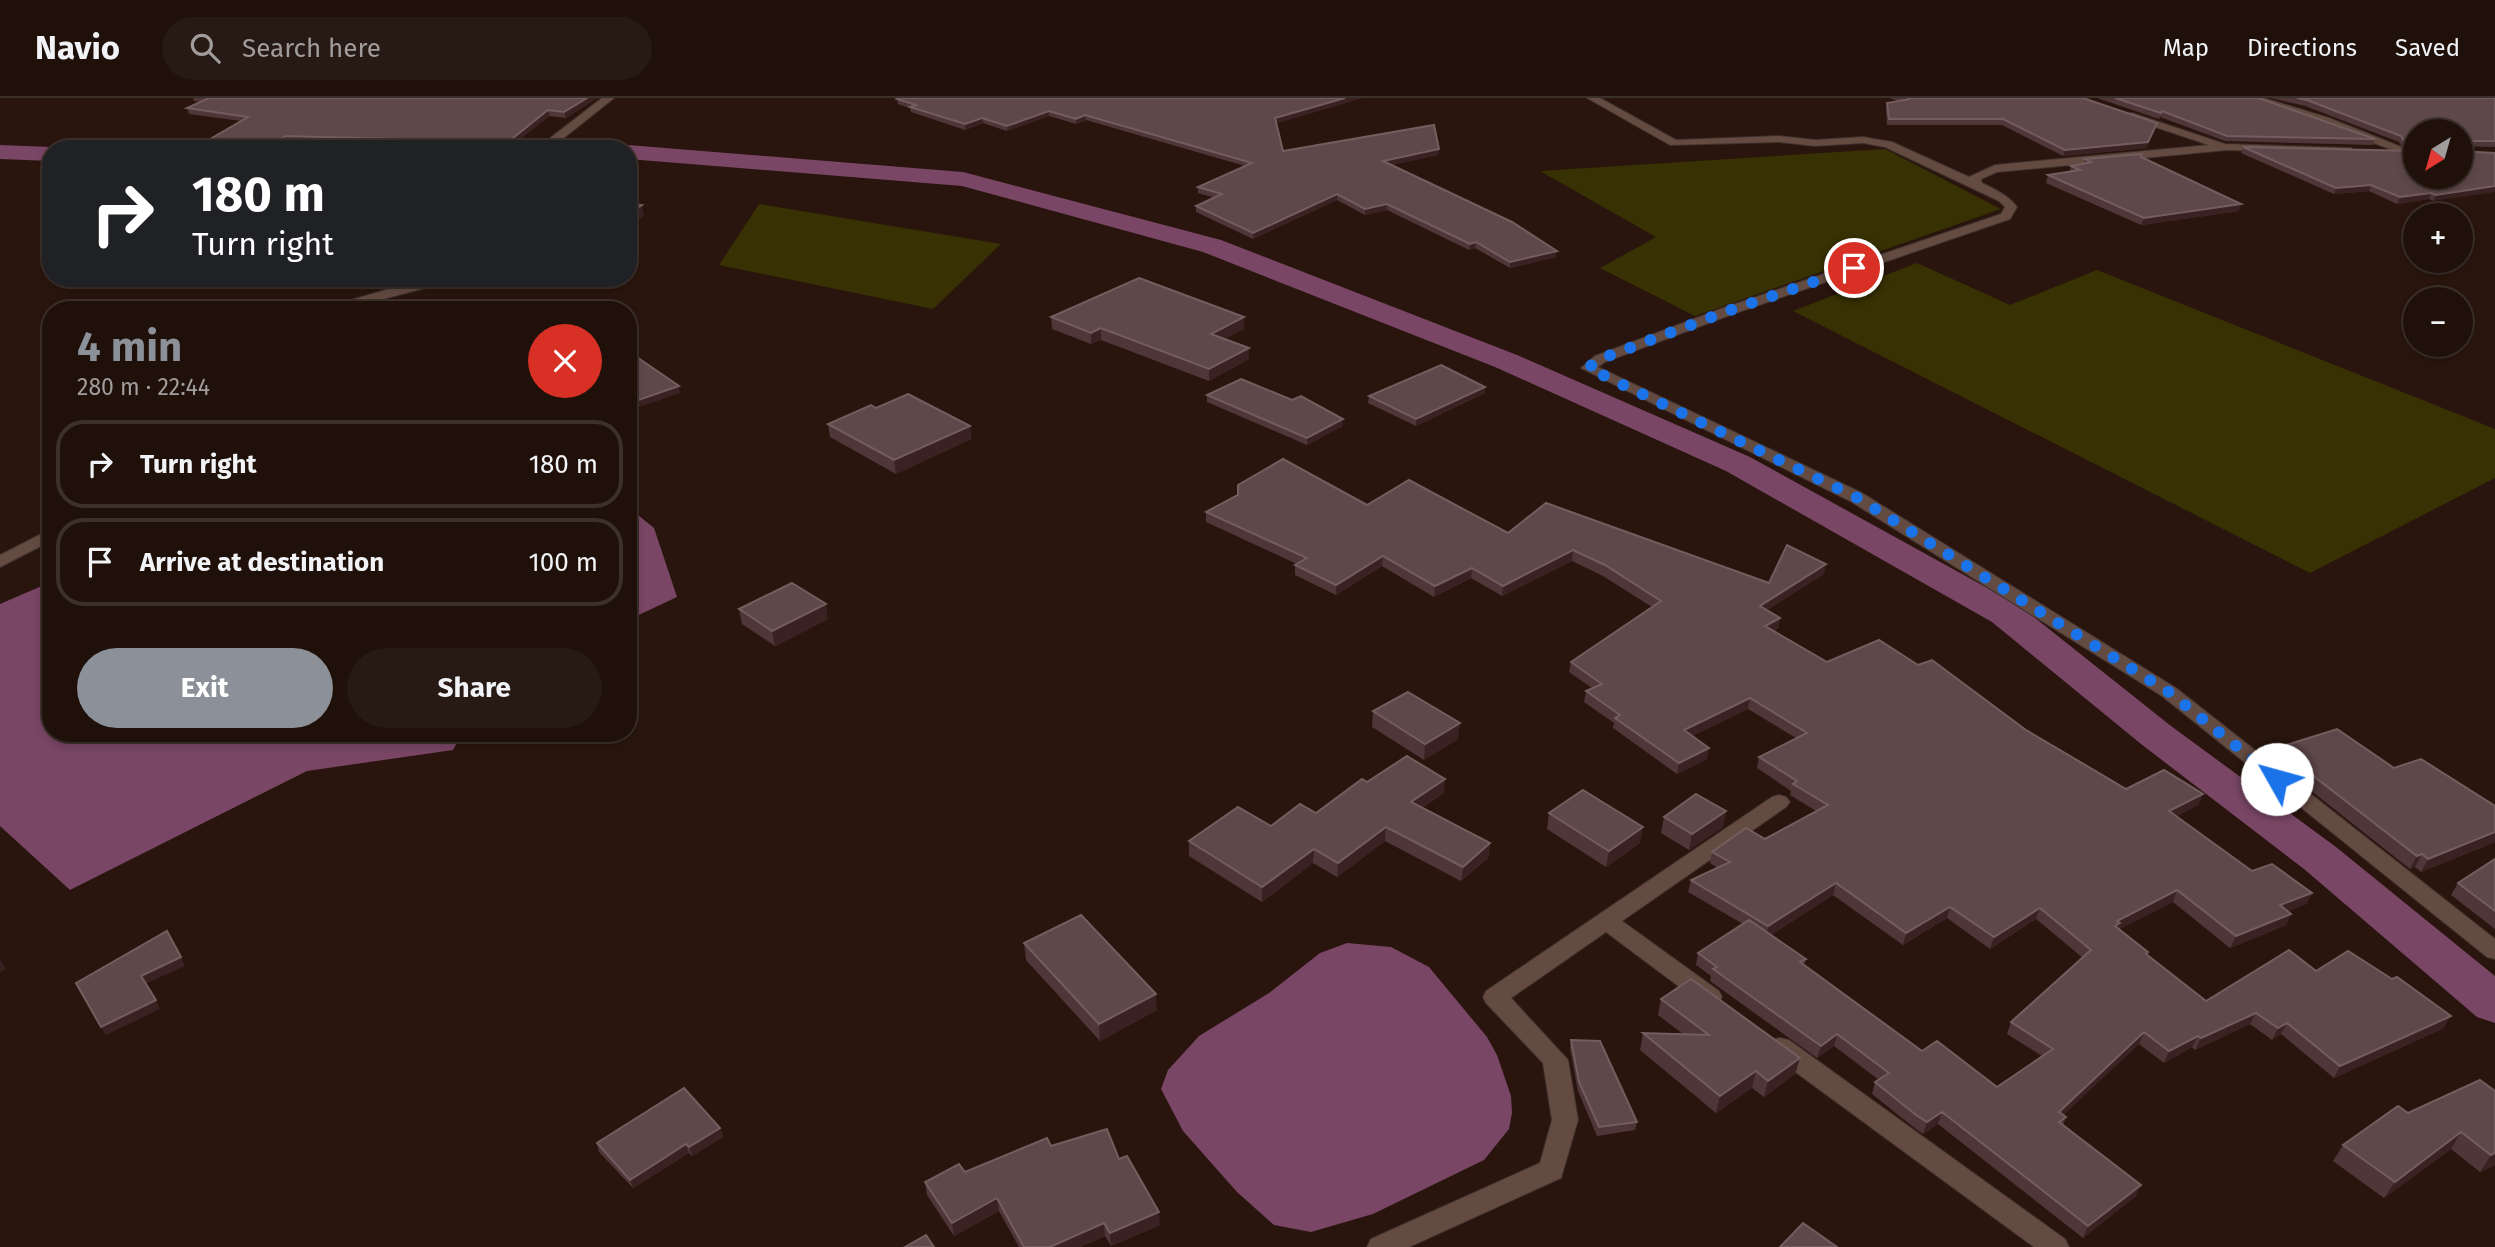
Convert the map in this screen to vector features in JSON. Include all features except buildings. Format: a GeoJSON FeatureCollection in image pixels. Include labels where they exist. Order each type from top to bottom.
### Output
{"type":"FeatureCollection","features":[{"type":"Feature","properties":{"kind":"street"},"geometry":{"type":"LineString","coordinates":[[552,140],[609,98]]}},
{"type":"Feature","properties":{"kind":"street"},"geometry":{"type":"LineString","coordinates":[[1592,98],[1674,143],[1779,139],[1815,143],[1863,141],[1888,144],[2003,198],[2011,207],[2006,216],[1728,311],[1600,359],[1588,368],[1856,497],[2169,692],[2495,951]]}},
{"type":"Feature","properties":{"kind":"street"},"geometry":{"type":"LineString","coordinates":[[2253,98],[2325,120],[2403,149]]}},
{"type":"Feature","properties":{"kind":"street"},"geometry":{"type":"LineString","coordinates":[[2115,110],[2227,147]]}},
{"type":"Feature","properties":{"kind":"street"},"geometry":{"type":"LineString","coordinates":[[1977,185],[1975,177],[1995,169],[2227,147],[2403,152]]}},
{"type":"Feature","properties":{"kind":"street"},"geometry":{"type":"LineString","coordinates":[[359,301],[413,287]]}},
{"type":"Feature","properties":{"kind":"street"},"geometry":{"type":"LineString","coordinates":[[0,562],[42,539]]}},
{"type":"Feature","properties":{"kind":"street"},"geometry":{"type":"LineString","coordinates":[[1381,1247],[1552,1170],[1565,1120],[1555,1060],[1495,997],[1779,802]]}},
{"type":"Feature","properties":{"kind":"street"},"geometry":{"type":"LineString","coordinates":[[1606,921],[1729,1011]]}},
{"type":"Feature","properties":{"kind":"street"},"geometry":{"type":"LineString","coordinates":[[1763,1035],[2054,1247]]}},
{"type":"Feature","properties":{"kind":"shaded area"},"geometry":{"type":"Polygon","coordinates":[[[1885,149],[2001,209],[1695,316],[1600,268],[1656,237],[1540,171],[1885,149]]]}},
{"type":"Feature","properties":{"kind":"shaded area"},"geometry":{"type":"Polygon","coordinates":[[[759,204],[1001,244],[933,309],[719,265],[759,204]]]}},
{"type":"Feature","properties":{"kind":"shaded area"},"geometry":{"type":"Polygon","coordinates":[[[1917,263],[2010,305],[2097,270],[2495,429],[2495,478],[2310,573],[1793,311],[1917,263]]]}},
{"type":"Feature","properties":{"kind":"shaded area"},"geometry":{"type":"Polygon","coordinates":[[[637,514],[654,528],[677,597],[637,616],[637,514]]]}},
{"type":"Feature","properties":{"kind":"shaded area"},"geometry":{"type":"Polygon","coordinates":[[[42,586],[42,742],[457,742],[453,750],[307,771],[70,890],[0,826],[0,604],[42,586]]]}},
{"type":"Feature","properties":{"kind":"shaded area"},"geometry":{"type":"Polygon","coordinates":[[[1347,943],[1391,947],[1429,967],[1487,1037],[1497,1055],[1511,1096],[1509,1129],[1484,1160],[1373,1214],[1311,1232],[1274,1225],[1237,1192],[1183,1131],[1161,1089],[1168,1070],[1199,1036],[1269,993],[1320,953],[1347,943]]]}},
{"type":"Feature","properties":{"kind":"waterway"},"geometry":{"type":"LineString","coordinates":[[0,152],[42,154]]}},
{"type":"Feature","properties":{"kind":"waterway"},"geometry":{"type":"LineString","coordinates":[[637,153],[963,179],[1212,246],[1506,361],[1738,464],[2006,614],[2156,735],[2320,858],[2495,1004]]}},
{"type":"Feature","properties":{"kind":"route"},"geometry":{"type":"LineString","coordinates":[[1854,268],[1600,359],[1588,368],[1856,497],[2169,692],[2277,779]]}}]}
